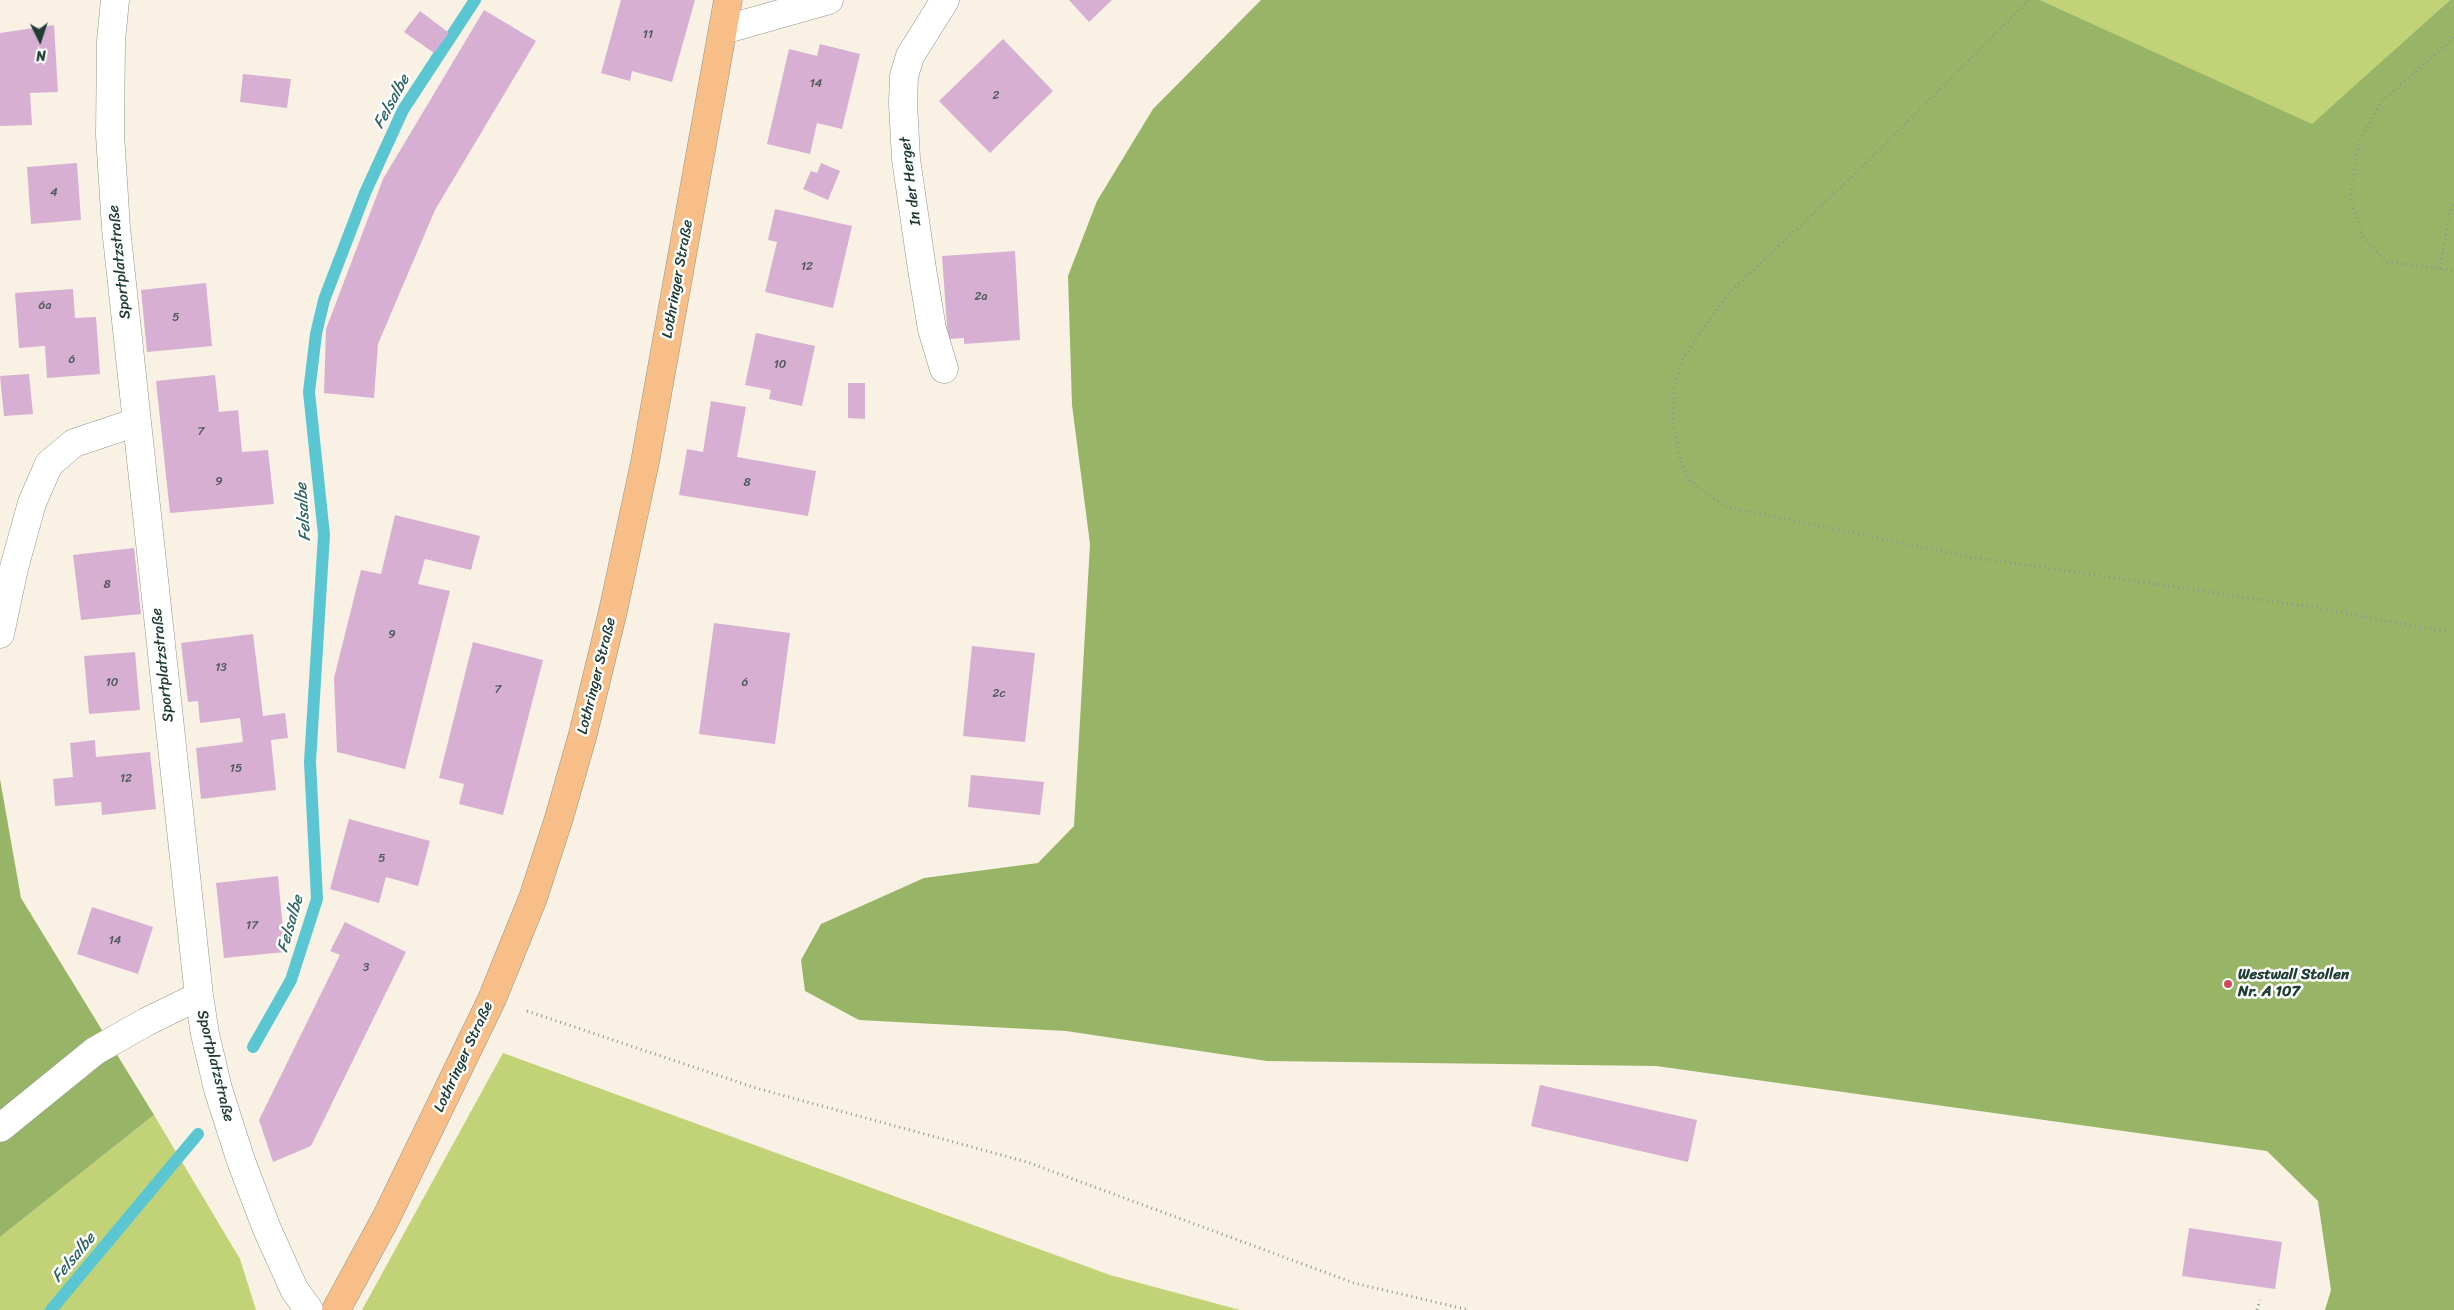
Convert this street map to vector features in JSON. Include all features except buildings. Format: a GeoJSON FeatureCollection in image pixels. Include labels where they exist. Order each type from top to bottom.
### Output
{"type":"FeatureCollection","features":[{"type":"Feature","properties":{"kind":"main road","name":"Lothringer Straße"},"geometry":{"type":"LineString","coordinates":[[336,1310],[386,1218],[492,999],[533,898],[559,818],[610,620],[645,462],[728,0]]}},
{"type":"Feature","properties":{"kind":"street","name":"Sportplatzstraße"},"geometry":{"type":"LineString","coordinates":[[115,0],[111,41],[110,135],[116,228],[199,996],[205,1034],[218,1089],[241,1160],[271,1237],[294,1289],[309,1310]]}},
{"type":"Feature","properties":{"kind":"street"},"geometry":{"type":"LineString","coordinates":[[723,30],[829,0]]}},
{"type":"Feature","properties":{"kind":"street","name":"In der Herget"},"geometry":{"type":"LineString","coordinates":[[944,369],[932,329],[922,269],[906,159],[903,103],[904,76],[910,56],[945,0]]}},
{"type":"Feature","properties":{"kind":"street"},"geometry":{"type":"LineString","coordinates":[[0,634],[14,568],[32,503],[49,464],[74,443],[137,422]]}},
{"type":"Feature","properties":{"kind":"street"},"geometry":{"type":"LineString","coordinates":[[0,1128],[95,1051],[146,1022],[199,996]]}},
{"type":"Feature","properties":{"kind":"path"},"geometry":{"type":"LineString","coordinates":[[2029,0],[1858,171],[1726,296],[1683,358],[1674,389],[1673,423],[1680,459],[1690,481],[1726,508],[1971,557],[2311,607],[2454,633]]}},
{"type":"Feature","properties":{"kind":"path"},"geometry":{"type":"LineString","coordinates":[[2454,38],[2382,101],[2360,141],[2350,197],[2363,237],[2387,262],[2454,270]]}},
{"type":"Feature","properties":{"kind":"path"},"geometry":{"type":"LineString","coordinates":[[2440,269],[2450,211],[2454,204]]}},
{"type":"Feature","properties":{"kind":"path"},"geometry":{"type":"LineString","coordinates":[[492,999],[756,1088],[1028,1162],[1354,1283],[1469,1310]]}},
{"type":"Feature","properties":{"kind":"path"},"geometry":{"type":"LineString","coordinates":[[2257,1310],[2260,1300]]}},
{"type":"Feature","properties":{"kind":"green space"},"geometry":{"type":"Polygon","coordinates":[[[1261,0],[2040,0],[2312,124],[2450,0],[2454,0],[2454,1310],[2325,1310],[2331,1290],[2318,1201],[2267,1151],[1656,1066],[1267,1061],[1066,1031],[859,1020],[805,991],[801,960],[821,924],[924,878],[1038,863],[1074,826],[1090,544],[1072,405],[1068,276],[1097,201],[1153,109],[1261,0]]]}},
{"type":"Feature","properties":{"kind":"green space"},"geometry":{"type":"Polygon","coordinates":[[[2040,0],[2450,0],[2312,125],[2040,0]]]}},
{"type":"Feature","properties":{"kind":"green space"},"geometry":{"type":"Polygon","coordinates":[[[0,779],[21,898],[154,1115],[0,1237],[0,779]]]}},
{"type":"Feature","properties":{"kind":"green space"},"geometry":{"type":"Polygon","coordinates":[[[503,1053],[1110,1275],[1240,1310],[362,1310],[503,1053]]]}},
{"type":"Feature","properties":{"kind":"green space"},"geometry":{"type":"Polygon","coordinates":[[[154,1115],[240,1259],[256,1310],[0,1310],[0,1237],[154,1115]]]}},
{"type":"Feature","properties":{"kind":"waterway","name":"Felsalbe"},"geometry":{"type":"LineString","coordinates":[[253,1047],[291,980],[317,899],[310,762],[324,535],[309,392],[316,334],[324,300],[365,193],[403,110],[475,0]]}},
{"type":"Feature","properties":{"kind":"waterway","name":"Felsalbe"},"geometry":{"type":"LineString","coordinates":[[51,1310],[198,1134]]}},
{"type":"Feature","properties":{"kind":"place","name":"Westwall Stollen Nr. A 107"},"geometry":{"type":"Point","coordinates":[2228,984]}}]}
